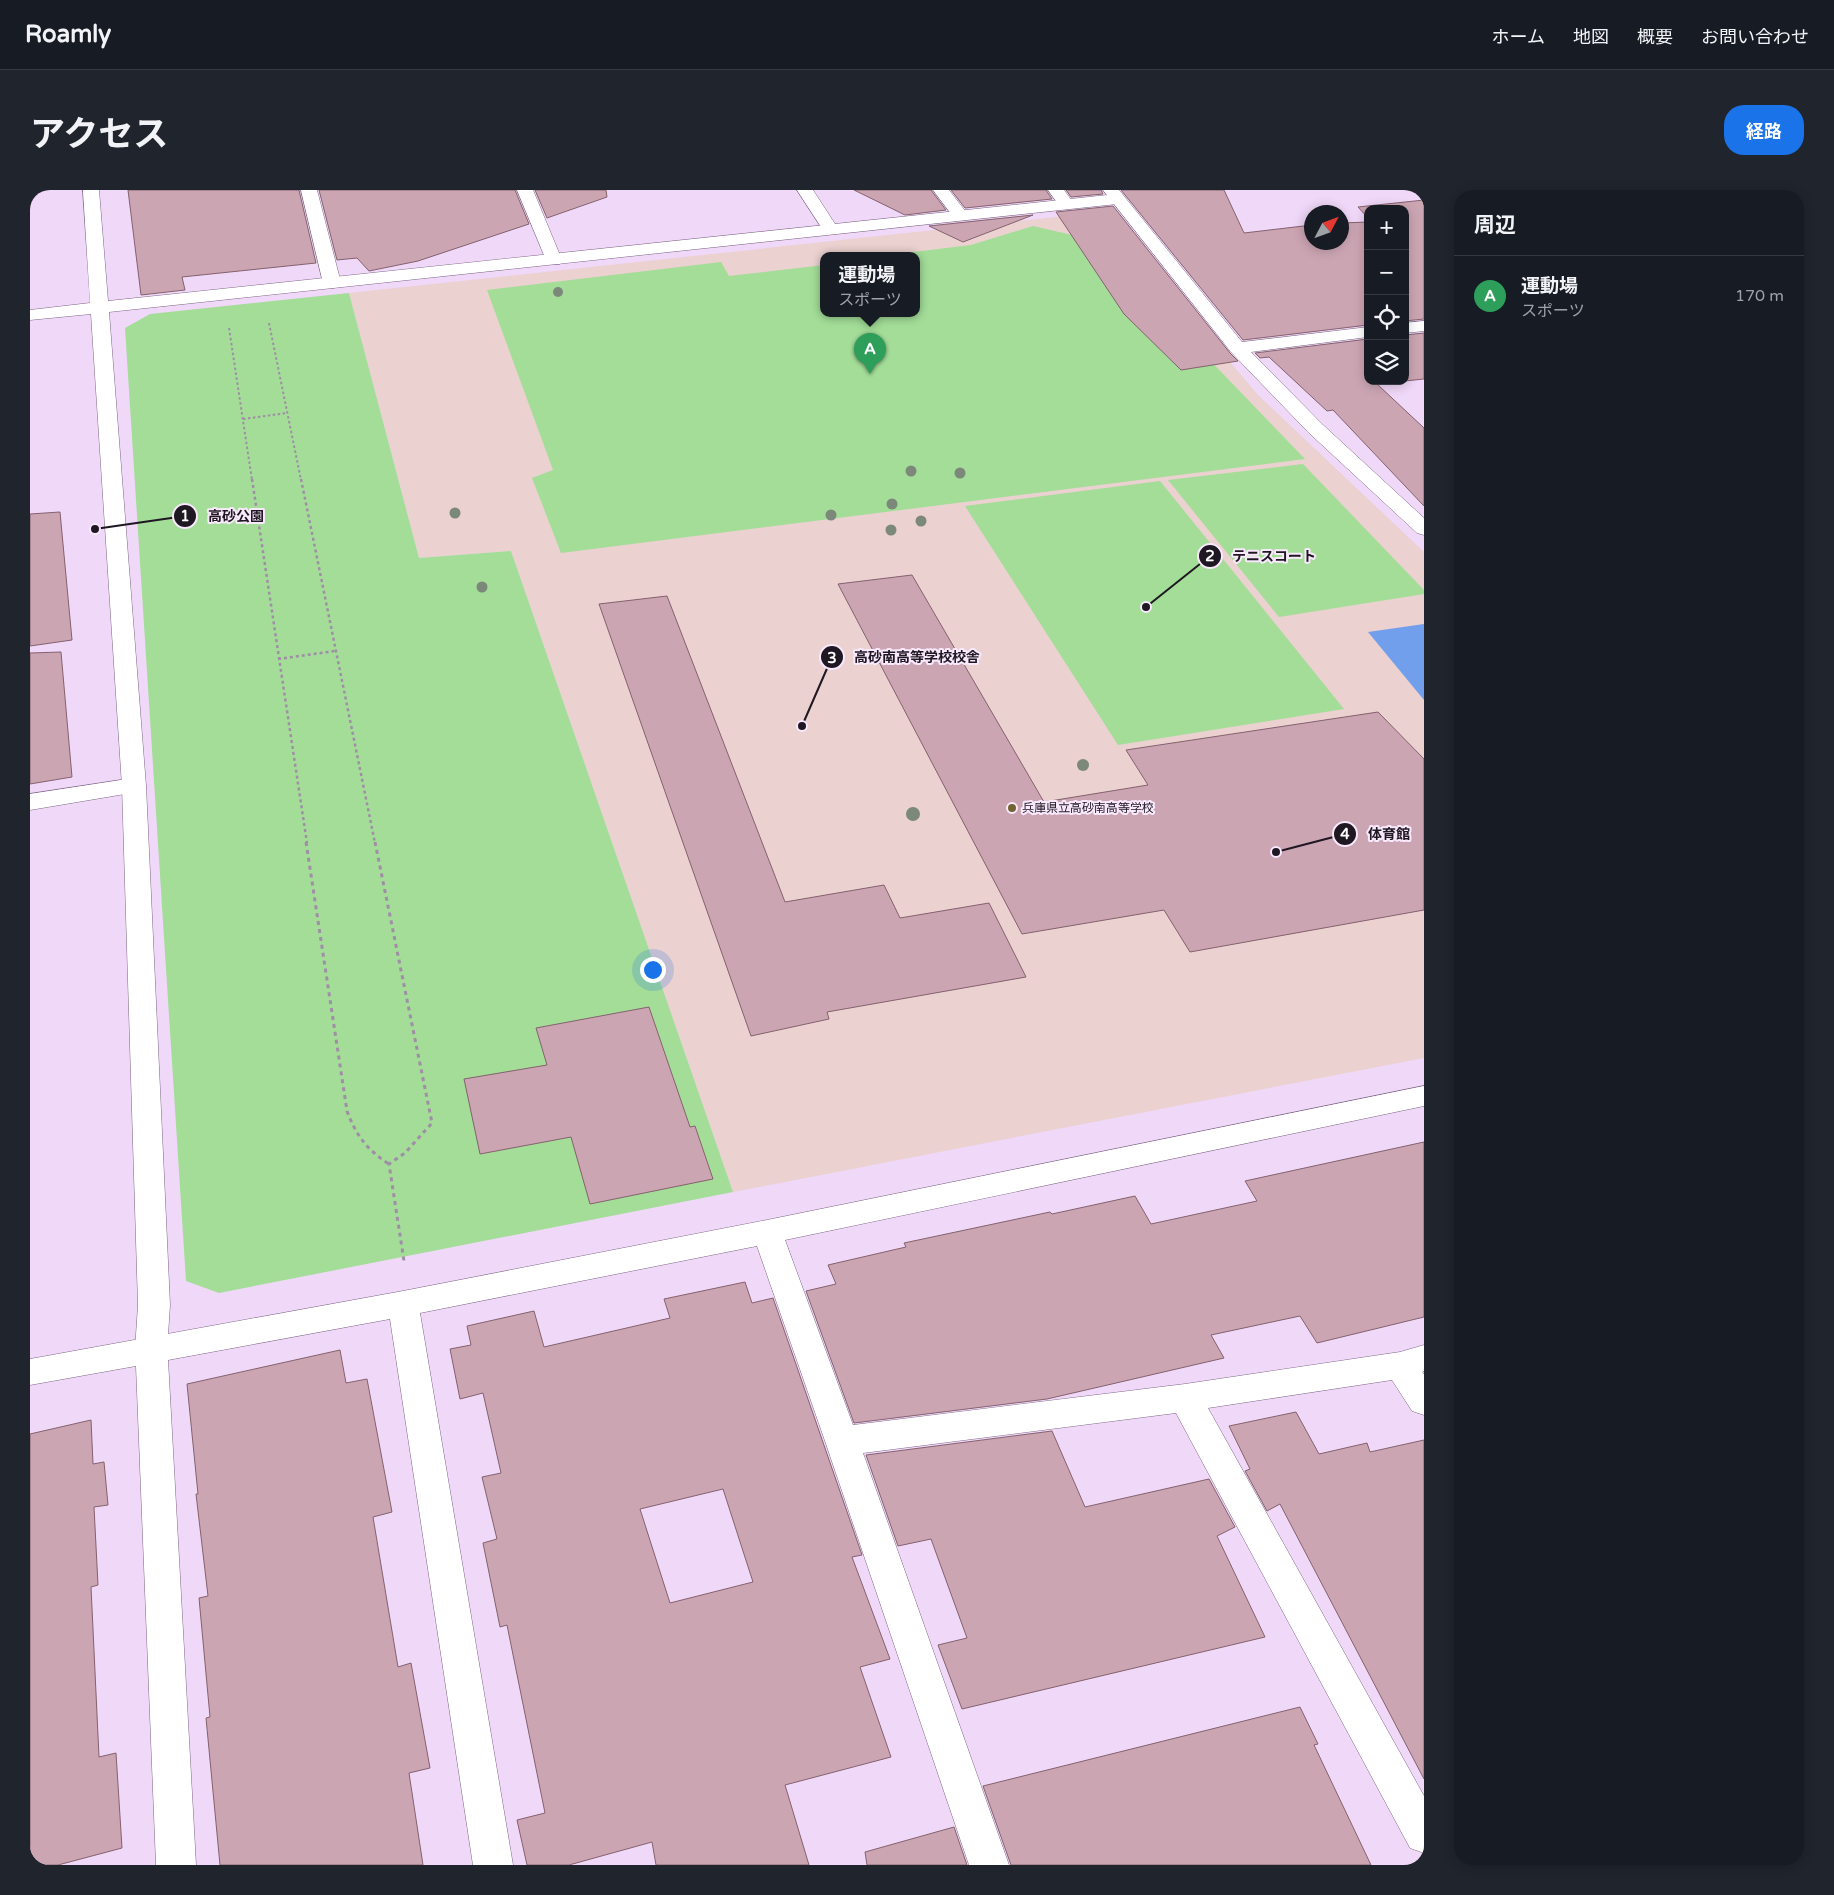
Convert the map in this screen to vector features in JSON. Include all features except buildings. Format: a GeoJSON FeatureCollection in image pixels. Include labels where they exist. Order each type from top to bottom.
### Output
{"type":"FeatureCollection","features":[{"type":"Feature","properties":{"kind":"street"},"geometry":{"type":"LineString","coordinates":[[91,190],[134,786],[154,1305],[151,1350],[176,1865]]}},
{"type":"Feature","properties":{"kind":"street"},"geometry":{"type":"LineString","coordinates":[[309,190],[332,283]]}},
{"type":"Feature","properties":{"kind":"street"},"geometry":{"type":"LineString","coordinates":[[525,190],[554,260]]}},
{"type":"Feature","properties":{"kind":"street"},"geometry":{"type":"LineString","coordinates":[[805,190],[831,230]]}},
{"type":"Feature","properties":{"kind":"street"},"geometry":{"type":"LineString","coordinates":[[941,190],[961,216]]}},
{"type":"Feature","properties":{"kind":"street"},"geometry":{"type":"LineString","coordinates":[[1056,190],[1067,204]]}},
{"type":"Feature","properties":{"kind":"street"},"geometry":{"type":"LineString","coordinates":[[30,316],[961,216],[1067,204],[1114,195],[1237,348],[1315,428],[1414,510],[1424,529]]}},
{"type":"Feature","properties":{"kind":"street"},"geometry":{"type":"LineString","coordinates":[[1409,328],[1424,326]]}},
{"type":"Feature","properties":{"kind":"street"},"geometry":{"type":"LineString","coordinates":[[1237,348],[1364,332]]}},
{"type":"Feature","properties":{"kind":"street"},"geometry":{"type":"LineString","coordinates":[[30,802],[134,786]]}},
{"type":"Feature","properties":{"kind":"street"},"geometry":{"type":"LineString","coordinates":[[30,1372],[403,1304],[767,1232],[1424,1096]]}},
{"type":"Feature","properties":{"kind":"street"},"geometry":{"type":"LineString","coordinates":[[767,1232],[842,1441],[989,1865]]}},
{"type":"Feature","properties":{"kind":"street"},"geometry":{"type":"LineString","coordinates":[[403,1304],[493,1865]]}},
{"type":"Feature","properties":{"kind":"street"},"geometry":{"type":"LineString","coordinates":[[842,1441],[1184,1398],[1412,1362],[1424,1401]]}},
{"type":"Feature","properties":{"kind":"street"},"geometry":{"type":"LineString","coordinates":[[1184,1398],[1424,1834]]}},
{"type":"Feature","properties":{"kind":"path"},"geometry":{"type":"LineString","coordinates":[[263,291],[432,1123],[405,1153],[390,1164]]}},
{"type":"Feature","properties":{"kind":"path"},"geometry":{"type":"LineString","coordinates":[[224,295],[347,1111],[358,1138],[374,1155],[390,1164]]}},
{"type":"Feature","properties":{"kind":"path"},"geometry":{"type":"LineString","coordinates":[[243,419],[287,413]]}},
{"type":"Feature","properties":{"kind":"path"},"geometry":{"type":"LineString","coordinates":[[278,659],[335,651]]}},
{"type":"Feature","properties":{"kind":"path"},"geometry":{"type":"LineString","coordinates":[[390,1164],[405,1266]]}},
{"type":"Feature","properties":{"kind":"shaded area","name":"兵庫県立高砂南高等学校"},"geometry":{"type":"Polygon","coordinates":[[[1084,214],[1112,223],[1258,395],[1424,552],[1424,1058],[733,1192],[511,551],[419,558],[349,293],[1084,214]]]}},
{"type":"Feature","properties":{"kind":"green space"},"geometry":{"type":"Polygon","coordinates":[[[1033,226],[1094,240],[1305,459],[561,553],[532,478],[553,470],[487,290],[721,262],[729,276],[820,265],[820,317],[920,317],[920,252],[914,252],[971,245],[1033,226]]]}},
{"type":"Feature","properties":{"kind":"green space"},"geometry":{"type":"Polygon","coordinates":[[[349,293],[419,558],[511,551],[733,1192],[219,1293],[186,1281],[125,328],[150,314],[349,293]]]}},
{"type":"Feature","properties":{"kind":"green space"},"geometry":{"type":"Polygon","coordinates":[[[1303,464],[1424,590],[1424,594],[1279,617],[1168,480],[1303,464]]]}},
{"type":"Feature","properties":{"kind":"green space"},"geometry":{"type":"Polygon","coordinates":[[[1160,481],[1344,709],[1118,745],[965,506],[1160,481]]]}},
{"type":"Feature","properties":{"kind":"water"},"geometry":{"type":"Polygon","coordinates":[[[1424,624],[1424,700],[1368,632],[1424,624]]]}},
{"type":"Feature","properties":{"kind":"place","name":"運動場"},"geometry":{"type":"Point","coordinates":[870,374]}},
{"type":"Feature","properties":{"kind":"place","name":"高砂公園"},"geometry":{"type":"Point","coordinates":[95,529]}},
{"type":"Feature","properties":{"kind":"place","name":"テニスコート"},"geometry":{"type":"Point","coordinates":[1146,607]}},
{"type":"Feature","properties":{"kind":"place","name":"高砂南高等学校校舎"},"geometry":{"type":"Point","coordinates":[802,726]}},
{"type":"Feature","properties":{"kind":"place","name":"兵庫県立高砂南高等学校"},"geometry":{"type":"Point","coordinates":[1012,808]}},
{"type":"Feature","properties":{"kind":"place","name":"体育館"},"geometry":{"type":"Point","coordinates":[1276,852]}}]}
